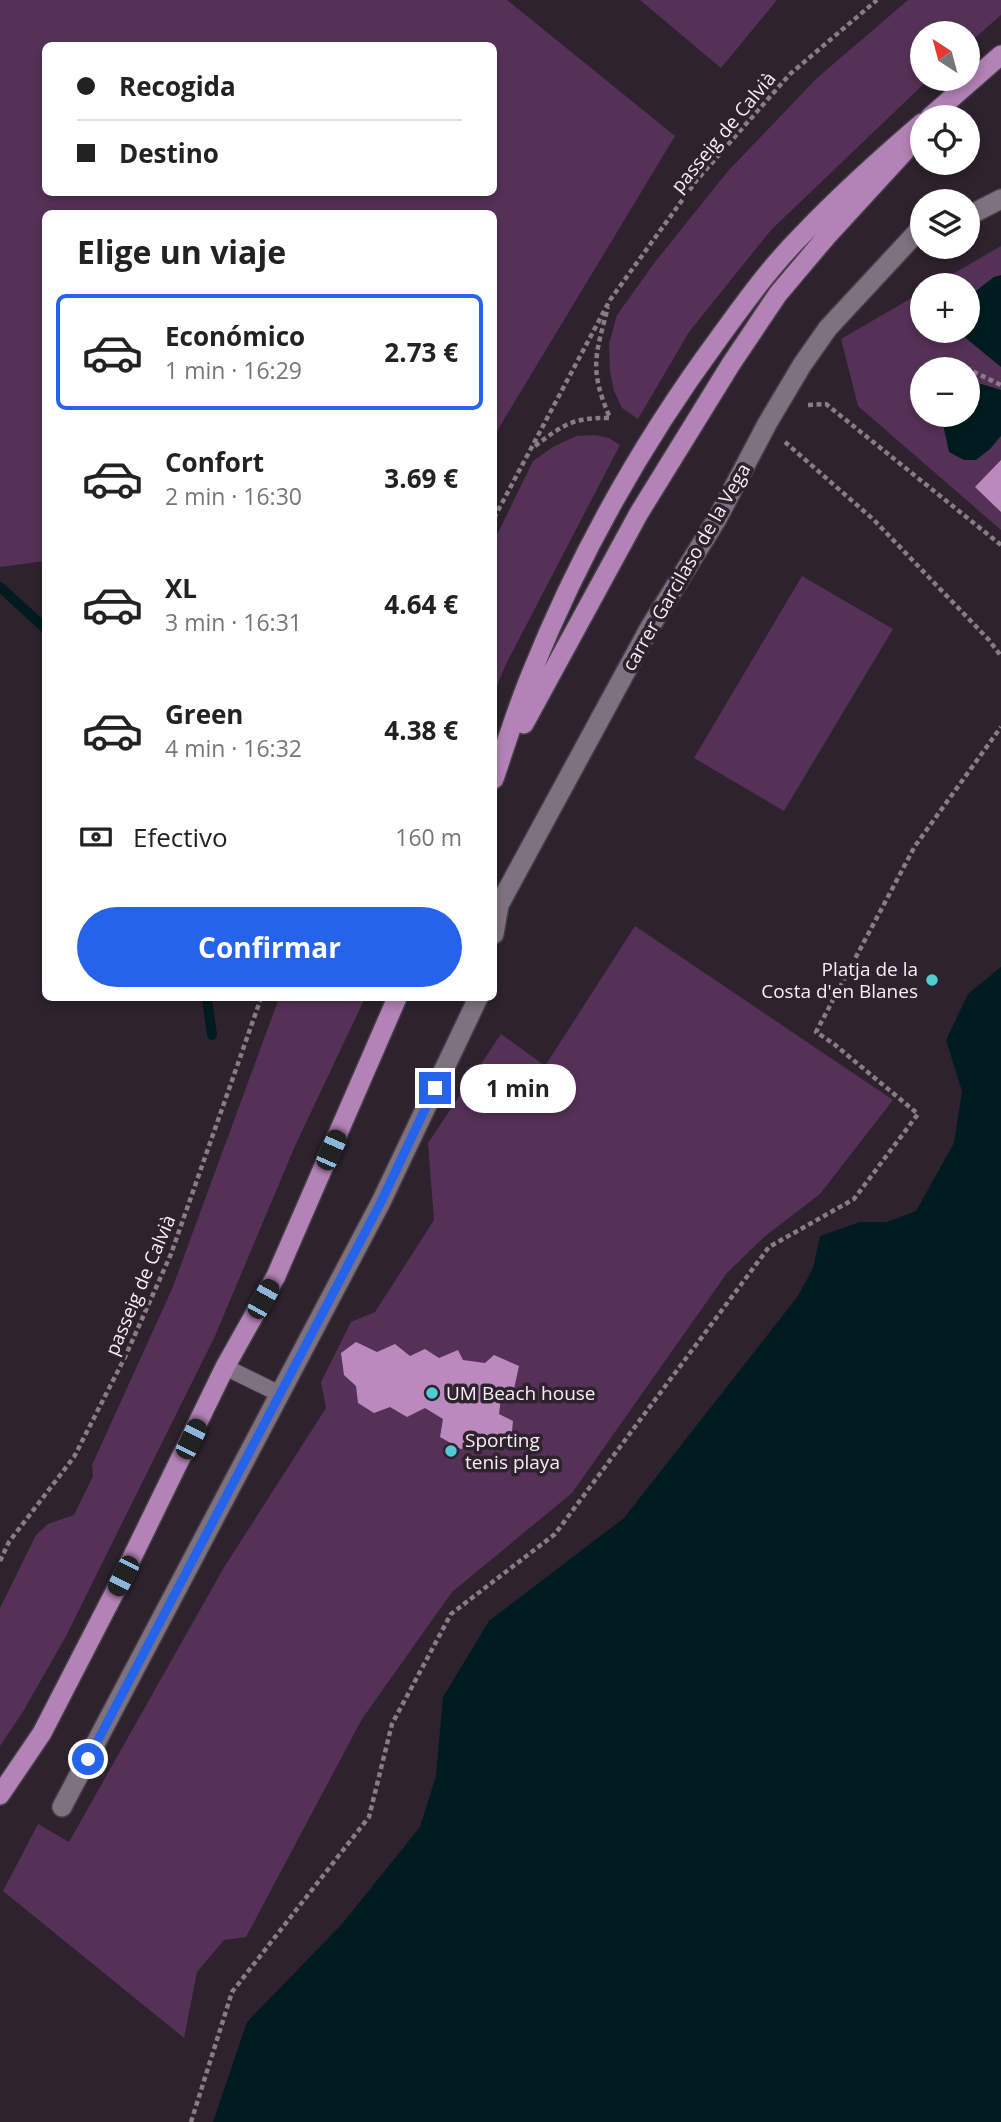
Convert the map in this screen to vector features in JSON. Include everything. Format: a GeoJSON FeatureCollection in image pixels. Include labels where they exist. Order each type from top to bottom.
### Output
{"type":"FeatureCollection","features":[{"type":"Feature","properties":{"kind":"main road"},"geometry":{"type":"LineString","coordinates":[[945,105],[1001,55]]}},
{"type":"Feature","properties":{"kind":"main road"},"geometry":{"type":"LineString","coordinates":[[497,771],[531,675],[573,579],[665,414],[746,300],[800,236],[873,165],[910,134]]}},
{"type":"Feature","properties":{"kind":"main road"},"geometry":{"type":"LineString","coordinates":[[497,773],[633,524],[731,363],[786,285],[910,144]]}},
{"type":"Feature","properties":{"kind":"main road"},"geometry":{"type":"LineString","coordinates":[[0,1794],[42,1733],[123,1576],[225,1367],[276,1276],[396,1001]]}},
{"type":"Feature","properties":{"kind":"street"},"geometry":{"type":"LineString","coordinates":[[980,210],[1001,199]]}},
{"type":"Feature","properties":{"kind":"street","name":"carrer Garcilaso de la Vega"},"geometry":{"type":"LineString","coordinates":[[497,898],[532,843],[650,627],[717,519],[778,408],[828,328],[910,242]]}},
{"type":"Feature","properties":{"kind":"street"},"geometry":{"type":"LineString","coordinates":[[62,1807],[381,1202],[477,1001]]}},
{"type":"Feature","properties":{"kind":"lane"},"geometry":{"type":"LineString","coordinates":[[225,1367],[280,1394]]}},
{"type":"Feature","properties":{"kind":"path","name":"passeig de Calvià"},"geometry":{"type":"LineString","coordinates":[[497,512],[610,300],[696,181],[790,74],[877,0]]}},
{"type":"Feature","properties":{"kind":"path","name":"passeig de Calvià"},"geometry":{"type":"LineString","coordinates":[[531,448],[560,427],[586,417],[610,418],[599,392],[594,360],[610,300]]}},
{"type":"Feature","properties":{"kind":"path"},"geometry":{"type":"LineString","coordinates":[[980,374],[1001,385]]}},
{"type":"Feature","properties":{"kind":"path"},"geometry":{"type":"LineString","coordinates":[[778,408],[797,419],[809,403],[827,404],[1001,545]]}},
{"type":"Feature","properties":{"kind":"path"},"geometry":{"type":"LineString","coordinates":[[785,441],[874,520],[989,640],[1001,656]]}},
{"type":"Feature","properties":{"kind":"path"},"geometry":{"type":"LineString","coordinates":[[191,2122],[232,1992],[369,1817],[392,1724],[451,1614],[555,1534],[769,1247],[854,1199],[918,1114],[816,1032],[915,846],[1001,727]]}},
{"type":"Feature","properties":{"kind":"path","name":"passeig de Calvià"},"geometry":{"type":"LineString","coordinates":[[0,1562],[9,1542],[74,1457],[125,1357],[171,1254],[260,1001]]}},
{"type":"Feature","properties":{"kind":"shaded area"},"geometry":{"type":"Polygon","coordinates":[[[0,0],[507,0],[675,136],[497,431],[497,210],[42,210],[42,561],[0,567],[0,0]]]}},
{"type":"Feature","properties":{"kind":"shaded area"},"geometry":{"type":"Polygon","coordinates":[[[640,0],[777,0],[721,68],[640,0]]]}},
{"type":"Feature","properties":{"kind":"shaded area"},"geometry":{"type":"Polygon","coordinates":[[[908,0],[1001,0],[1001,15],[980,33],[980,21],[910,21],[910,91],[916,91],[771,230],[689,332],[638,419],[622,408],[614,391],[610,372],[609,344],[617,315],[655,262],[728,171],[817,78],[908,0]]]}},
{"type":"Feature","properties":{"kind":"shaded area"},"geometry":{"type":"Polygon","coordinates":[[[1001,246],[1001,530],[858,406],[841,339],[910,299],[910,343],[980,343],[980,273],[955,273],[1001,246]]]}},
{"type":"Feature","properties":{"kind":"shaded area"},"geometry":{"type":"Polygon","coordinates":[[[1001,275],[1001,367],[972,343],[980,343],[980,288],[1001,275]]]}},
{"type":"Feature","properties":{"kind":"shaded area"},"geometry":{"type":"Polygon","coordinates":[[[980,384],[1001,390],[1001,436],[976,460],[964,460],[949,452],[944,427],[980,427],[980,384]]]}},
{"type":"Feature","properties":{"kind":"shaded area"},"geometry":{"type":"Polygon","coordinates":[[[595,435],[609,438],[620,445],[497,686],[497,535],[533,461],[576,436],[595,435]]]}},
{"type":"Feature","properties":{"kind":"shaded area"},"geometry":{"type":"Polygon","coordinates":[[[802,576],[893,629],[784,811],[694,758],[802,576]]]}},
{"type":"Feature","properties":{"kind":"shaded area","name":"Sporting tenis playa"},"geometry":{"type":"Polygon","coordinates":[[[635,926],[893,1100],[820,1194],[764,1237],[727,1273],[572,1493],[452,1592],[362,1719],[246,1937],[224,1940],[197,1972],[184,2038],[3,1891],[38,1824],[69,1842],[223,1569],[326,1408],[321,1382],[351,1322],[375,1312],[434,1220],[428,1143],[501,1034],[545,1066],[635,926]]]}},
{"type":"Feature","properties":{"kind":"shaded area"},"geometry":{"type":"Polygon","coordinates":[[[1001,967],[1001,2122],[213,2122],[247,2022],[342,1924],[420,1827],[436,1776],[443,1697],[489,1621],[624,1518],[798,1296],[813,1268],[820,1236],[860,1222],[887,1222],[916,1211],[954,1143],[962,1091],[946,1040],[968,994],[1001,967]]]}},
{"type":"Feature","properties":{"kind":"shaded area"},"geometry":{"type":"Polygon","coordinates":[[[278,1001],[364,1001],[295,1146],[215,1336],[66,1636],[0,1746],[0,1608],[36,1535],[48,1524],[74,1515],[93,1476],[92,1465],[172,1289],[278,1001]]]}},
{"type":"Feature","properties":{"kind":"building"},"geometry":{"type":"Polygon","coordinates":[[[1001,460],[1001,512],[975,487],[1001,460]]]}},
{"type":"Feature","properties":{"kind":"building","name":"UM Beach house"},"geometry":{"type":"Polygon","coordinates":[[[356,1342],[377,1352],[395,1344],[410,1356],[425,1349],[439,1358],[458,1350],[463,1360],[485,1363],[494,1355],[519,1366],[514,1389],[501,1398],[499,1414],[513,1421],[511,1441],[492,1451],[480,1443],[461,1449],[440,1437],[443,1419],[425,1408],[407,1417],[390,1407],[374,1413],[358,1403],[356,1386],[344,1375],[341,1353],[356,1342]]]}},
{"type":"Feature","properties":{"kind":"waterway"},"geometry":{"type":"LineString","coordinates":[[0,587],[42,625]]}},
{"type":"Feature","properties":{"kind":"waterway"},"geometry":{"type":"LineString","coordinates":[[207,1001],[212,1035]]}},
{"type":"Feature","properties":{"kind":"place","name":"Platja de la Costa d'en Blanes"},"geometry":{"type":"Point","coordinates":[932,980]}},
{"type":"Feature","properties":{"kind":"place","name":"UM Beach house"},"geometry":{"type":"Point","coordinates":[432,1393]}},
{"type":"Feature","properties":{"kind":"place","name":"Sporting tenis playa"},"geometry":{"type":"Point","coordinates":[451,1451]}},
{"type":"Feature","properties":{"kind":"route"},"geometry":{"type":"LineString","coordinates":[[88,1759],[381,1202],[435,1088]]}}]}
